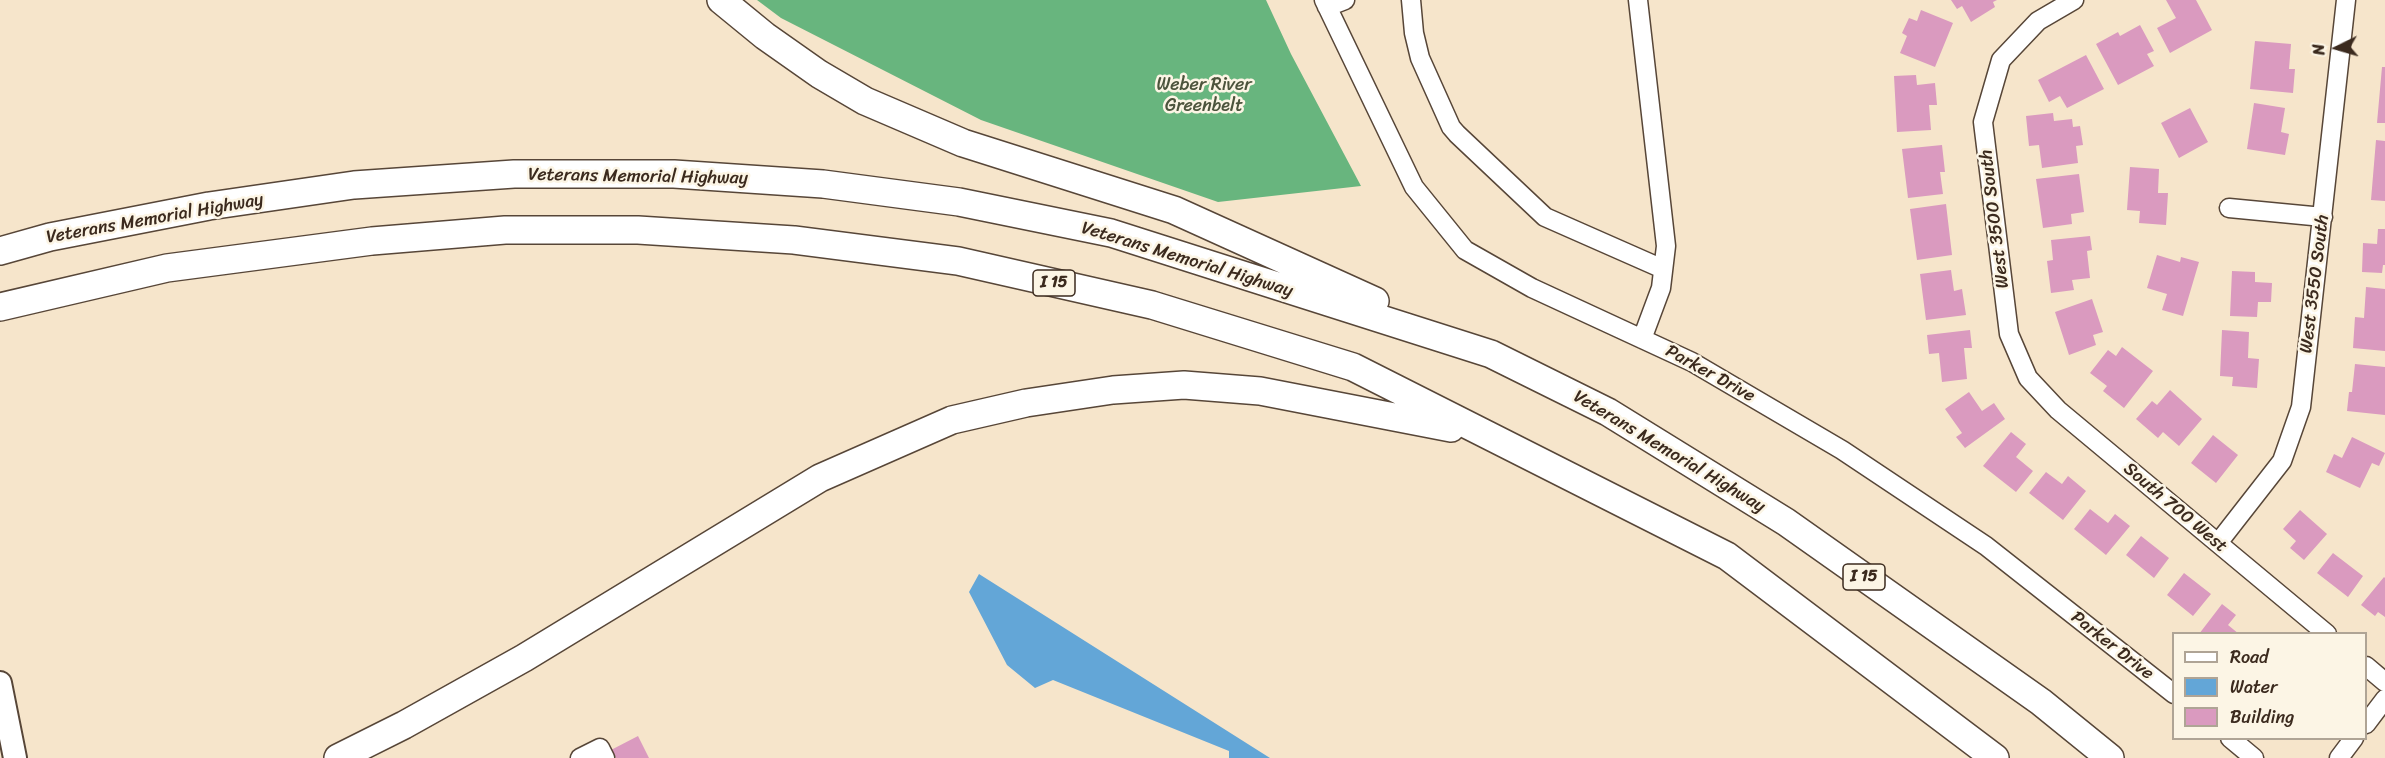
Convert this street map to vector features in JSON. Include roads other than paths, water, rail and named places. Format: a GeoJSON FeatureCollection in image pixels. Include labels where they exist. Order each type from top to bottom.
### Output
{"type":"FeatureCollection","features":[{"type":"Feature","properties":{"kind":"highway"},"geometry":{"type":"LineString","coordinates":[[721,0],[765,36],[819,74],[865,101],[963,143],[1174,210],[1491,354]]}},
{"type":"Feature","properties":{"kind":"highway","name":"Veterans Memorial Highway"},"geometry":{"type":"LineString","coordinates":[[0,251],[50,237],[209,206],[354,185],[514,174],[697,175],[823,184],[958,202],[1111,233],[1491,354],[1608,412],[1786,522],[2041,702],[2110,758]]}},
{"type":"Feature","properties":{"kind":"highway","name":"I 15"},"geometry":{"type":"LineString","coordinates":[[0,307],[167,268],[372,241],[494,231],[638,230],[794,240],[958,261],[1152,305],[1353,367],[1727,556],[1995,758]]}},
{"type":"Feature","properties":{"kind":"highway"},"geometry":{"type":"LineString","coordinates":[[338,758],[404,725],[524,658],[820,477],[952,420],[1026,403],[1113,390],[1184,385],[1260,391],[1485,435]]}},
{"type":"Feature","properties":{"kind":"main road"},"geometry":{"type":"LineString","coordinates":[[0,683],[15,758]]}},
{"type":"Feature","properties":{"kind":"street"},"geometry":{"type":"LineString","coordinates":[[1326,3],[1346,0]]}},
{"type":"Feature","properties":{"kind":"street"},"geometry":{"type":"LineString","coordinates":[[1411,0],[1414,33],[1420,58],[1451,127],[1457,134],[1545,217],[1663,269]]}},
{"type":"Feature","properties":{"kind":"street"},"geometry":{"type":"LineString","coordinates":[[1638,0],[1666,246],[1661,288],[1642,339]]}},
{"type":"Feature","properties":{"kind":"street","name":"West 3500 South"},"geometry":{"type":"LineString","coordinates":[[2028,378],[2009,334],[1983,122],[2001,60],[2038,21],[2074,0]]}},
{"type":"Feature","properties":{"kind":"street","name":"West 3550 South"},"geometry":{"type":"LineString","coordinates":[[2218,543],[2282,461],[2301,407],[2346,0]]}},
{"type":"Feature","properties":{"kind":"street","name":"Parker Drive"},"geometry":{"type":"LineString","coordinates":[[1326,3],[1414,187],[1466,250],[1532,288],[1692,362],[1842,450],[1986,546],[2172,692]]}},
{"type":"Feature","properties":{"kind":"street"},"geometry":{"type":"LineString","coordinates":[[2229,208],[2323,217]]}},
{"type":"Feature","properties":{"kind":"street","name":"South 700 West"},"geometry":{"type":"LineString","coordinates":[[2028,378],[2058,410],[2326,632]]}},
{"type":"Feature","properties":{"kind":"street"},"geometry":{"type":"LineString","coordinates":[[2367,667],[2385,682]]}},
{"type":"Feature","properties":{"kind":"street"},"geometry":{"type":"LineString","coordinates":[[2367,723],[2385,699]]}},
{"type":"Feature","properties":{"kind":"street"},"geometry":{"type":"LineString","coordinates":[[2232,740],[2254,758]]}},
{"type":"Feature","properties":{"kind":"street"},"geometry":{"type":"LineString","coordinates":[[2339,758],[2352,740]]}},
{"type":"Feature","properties":{"kind":"street"},"geometry":{"type":"LineString","coordinates":[[580,758],[600,748],[605,758]]}},
{"type":"Feature","properties":{"kind":"water"},"geometry":{"type":"Polygon","coordinates":[[[979,574],[1270,758],[1229,758],[1229,751],[1053,680],[1035,688],[1007,665],[969,592],[979,574]]]}},
{"type":"Feature","properties":{"kind":"park label","name":"Weber River Greenbelt"},"geometry":{"type":"Point","coordinates":[1204,95]}}]}
